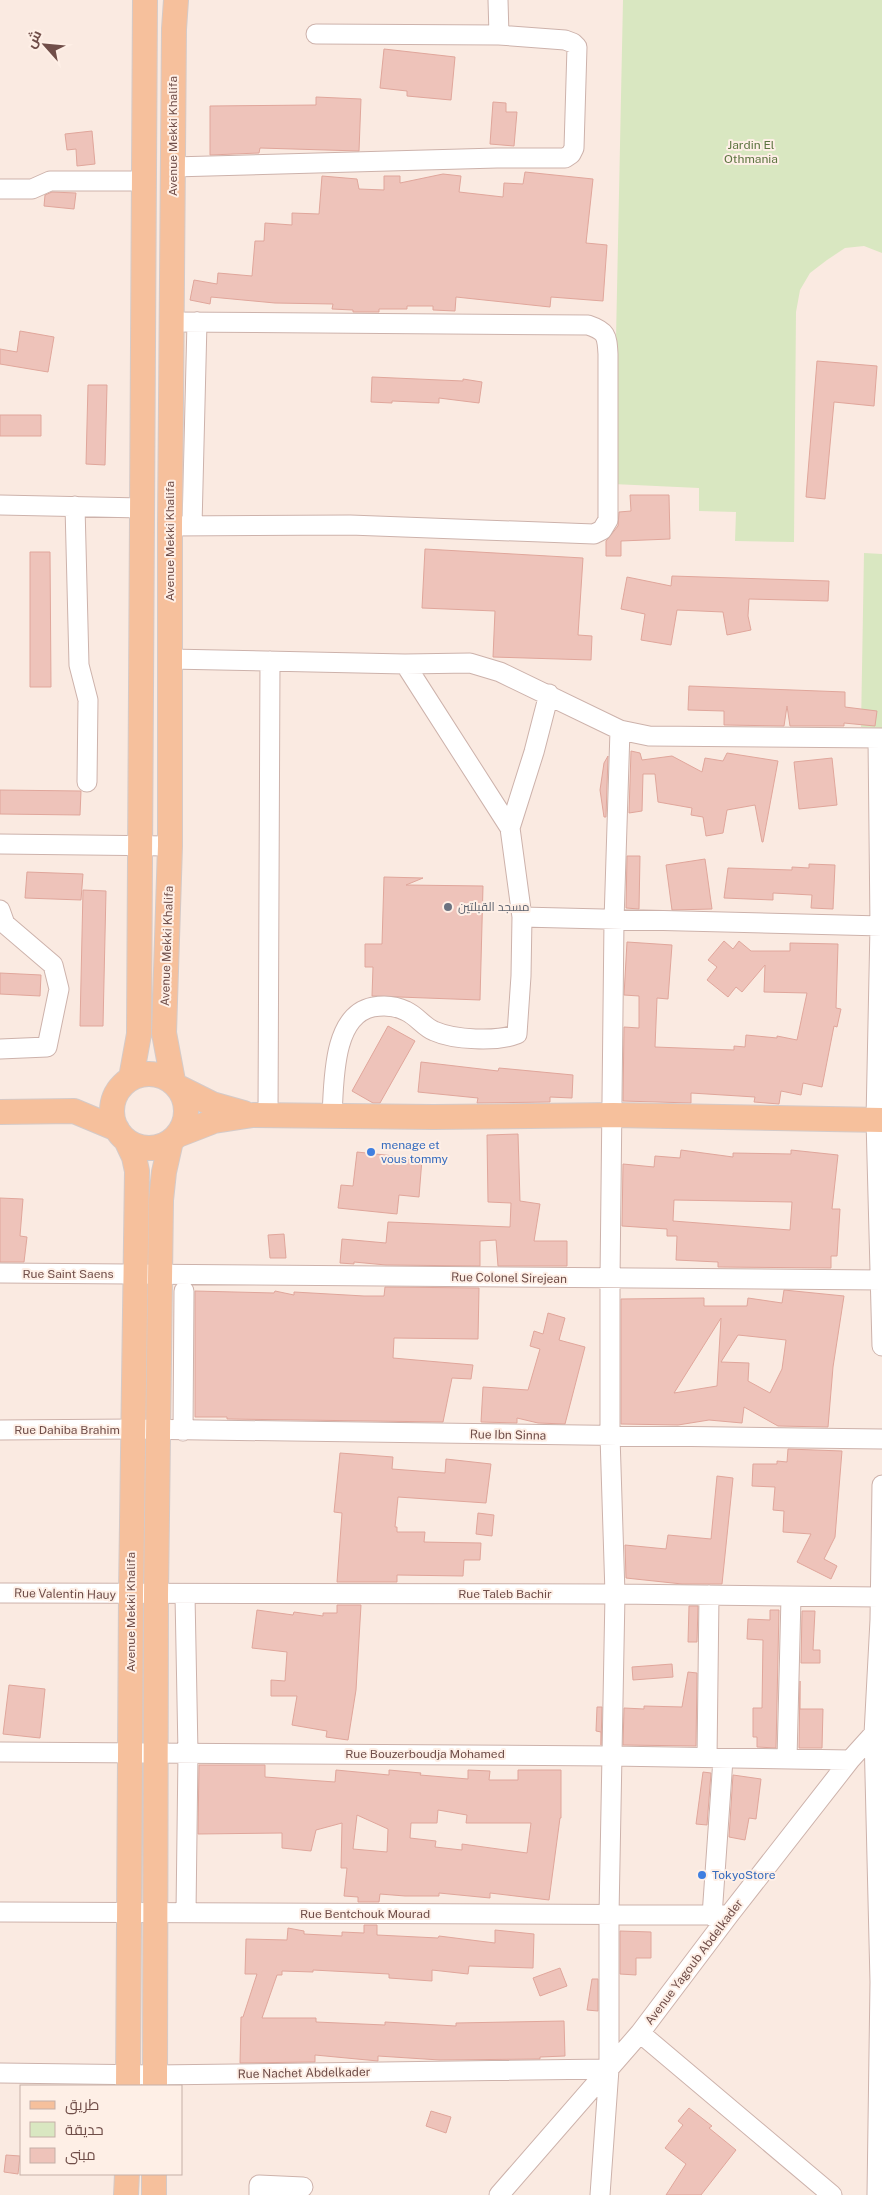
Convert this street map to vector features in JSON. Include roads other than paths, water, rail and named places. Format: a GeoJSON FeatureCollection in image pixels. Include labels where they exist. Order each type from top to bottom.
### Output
{"type":"FeatureCollection","features":[{"type":"Feature","properties":{"kind":"main road","name":"Avenue Mekki Khalifa"},"geometry":{"type":"LineString","coordinates":[[125,1083],[139,1034],[145,0]]}},
{"type":"Feature","properties":{"kind":"main road","name":"Avenue Mekki Khalifa"},"geometry":{"type":"LineString","coordinates":[[176,0],[174,29],[172,322],[181,526],[170,659],[170,846],[164,1032],[176,1085]]}},
{"type":"Feature","properties":{"kind":"main road"},"geometry":{"type":"LineString","coordinates":[[74,1111],[125,1083],[148,1073],[157,1074],[212,1104],[261,1115]]}},
{"type":"Feature","properties":{"kind":"main road"},"geometry":{"type":"LineString","coordinates":[[121,1135],[113,1119],[112,1108],[114,1097],[125,1083]]}},
{"type":"Feature","properties":{"kind":"main road"},"geometry":{"type":"LineString","coordinates":[[174,1138],[183,1127],[187,1107],[176,1085]]}},
{"type":"Feature","properties":{"kind":"main road"},"geometry":{"type":"LineString","coordinates":[[0,1112],[74,1111],[143,1148],[153,1148],[214,1121],[261,1115],[433,1117],[612,1115],[879,1120]]}},
{"type":"Feature","properties":{"kind":"main road","name":"Avenue Mekki Khalifa"},"geometry":{"type":"LineString","coordinates":[[121,1135],[134,1157],[137,1171],[131,1594],[128,2080]]}},
{"type":"Feature","properties":{"kind":"main road","name":"Avenue Mekki Khalifa"},"geometry":{"type":"LineString","coordinates":[[155,2081],[157,1431],[161,1200],[164,1172],[174,1138]]}},
{"type":"Feature","properties":{"kind":"main road"},"geometry":{"type":"LineString","coordinates":[[126,2195],[127,2175]]}},
{"type":"Feature","properties":{"kind":"main road"},"geometry":{"type":"LineString","coordinates":[[154,2175],[154,2195]]}},
{"type":"Feature","properties":{"kind":"street"},"geometry":{"type":"LineString","coordinates":[[498,0],[498,35]]}},
{"type":"Feature","properties":{"kind":"street"},"geometry":{"type":"LineString","coordinates":[[173,167],[497,158],[565,158],[571,154],[574,148],[577,47],[573,42],[498,35],[316,34]]}},
{"type":"Feature","properties":{"kind":"street"},"geometry":{"type":"LineString","coordinates":[[0,189],[32,189],[50,181],[144,181]]}},
{"type":"Feature","properties":{"kind":"street"},"geometry":{"type":"LineString","coordinates":[[172,322],[197,322],[588,325],[601,330],[607,338],[608,354],[608,520],[602,530],[594,534],[350,525],[181,526],[197,322]]}},
{"type":"Feature","properties":{"kind":"street"},"geometry":{"type":"LineString","coordinates":[[0,505],[142,508]]}},
{"type":"Feature","properties":{"kind":"street"},"geometry":{"type":"LineString","coordinates":[[75,506],[79,665],[88,700],[87,782]]}},
{"type":"Feature","properties":{"kind":"street"},"geometry":{"type":"LineString","coordinates":[[170,659],[404,664],[470,663],[500,672],[549,694],[620,730],[649,736],[880,738],[879,1120],[882,1346]]}},
{"type":"Feature","properties":{"kind":"street"},"geometry":{"type":"LineString","coordinates":[[261,1115],[270,661]]}},
{"type":"Feature","properties":{"kind":"street"},"geometry":{"type":"LineString","coordinates":[[332,1116],[334,1063],[346,1025],[363,1009],[383,1005],[407,1011],[434,1031],[464,1037],[505,1039],[517,1034],[521,976],[522,917],[510,828],[404,664]]}},
{"type":"Feature","properties":{"kind":"street"},"geometry":{"type":"LineString","coordinates":[[510,828],[534,752],[549,694]]}},
{"type":"Feature","properties":{"kind":"street"},"geometry":{"type":"LineString","coordinates":[[600,2195],[609,2069],[609,1915],[614,1594],[610,1436],[610,1280],[614,921],[620,730]]}},
{"type":"Feature","properties":{"kind":"street"},"geometry":{"type":"LineString","coordinates":[[0,844],[170,846]]}},
{"type":"Feature","properties":{"kind":"street"},"geometry":{"type":"LineString","coordinates":[[0,910],[5,924],[53,965],[59,989],[47,1046],[0,1049]]}},
{"type":"Feature","properties":{"kind":"street"},"geometry":{"type":"LineString","coordinates":[[522,917],[614,921],[881,926]]}},
{"type":"Feature","properties":{"kind":"street","name":"Rue Saint Saens"},"geometry":{"type":"LineString","coordinates":[[0,1273],[135,1274]]}},
{"type":"Feature","properties":{"kind":"street","name":"Rue Colonel Sirejean"},"geometry":{"type":"LineString","coordinates":[[135,1274],[610,1280],[882,1280]]}},
{"type":"Feature","properties":{"kind":"street"},"geometry":{"type":"LineString","coordinates":[[183,1431],[184,1291]]}},
{"type":"Feature","properties":{"kind":"street","name":"Rue Dahiba Brahim"},"geometry":{"type":"LineString","coordinates":[[0,1430],[133,1429]]}},
{"type":"Feature","properties":{"kind":"street","name":"Rue Ibn Sinna"},"geometry":{"type":"LineString","coordinates":[[133,1429],[157,1431],[882,1439]]}},
{"type":"Feature","properties":{"kind":"street"},"geometry":{"type":"LineString","coordinates":[[877,2195],[881,1982],[878,1728],[882,1485]]}},
{"type":"Feature","properties":{"kind":"street","name":"Rue Valentin Hauy"},"geometry":{"type":"LineString","coordinates":[[0,1593],[131,1594]]}},
{"type":"Feature","properties":{"kind":"street","name":"Rue Taleb Bachir"},"geometry":{"type":"LineString","coordinates":[[131,1594],[614,1594],[880,1597]]}},
{"type":"Feature","properties":{"kind":"street"},"geometry":{"type":"LineString","coordinates":[[185,1594],[188,1753],[186,1914]]}},
{"type":"Feature","properties":{"kind":"street"},"geometry":{"type":"LineString","coordinates":[[708,1595],[721,1915]]}},
{"type":"Feature","properties":{"kind":"street"},"geometry":{"type":"LineString","coordinates":[[786,1759],[791,1597]]}},
{"type":"Feature","properties":{"kind":"street","name":"Avenue Yagoub Abdelkader"},"geometry":{"type":"LineString","coordinates":[[499,2195],[640,2033],[721,1915],[878,1728]]}},
{"type":"Feature","properties":{"kind":"street","name":"Rue Bouzerboudja Mohamed"},"geometry":{"type":"LineString","coordinates":[[0,1752],[611,1756],[850,1760]]}},
{"type":"Feature","properties":{"kind":"street","name":"Rue Bentchouk Mourad"},"geometry":{"type":"LineString","coordinates":[[0,1912],[721,1915]]}},
{"type":"Feature","properties":{"kind":"street"},"geometry":{"type":"LineString","coordinates":[[640,2033],[832,2195]]}},
{"type":"Feature","properties":{"kind":"street","name":"Rue Nachet Abdelkader"},"geometry":{"type":"LineString","coordinates":[[0,2073],[155,2081],[609,2069]]}},
{"type":"Feature","properties":{"kind":"street"},"geometry":{"type":"LineString","coordinates":[[259,2195],[259,2185],[302,2187]]}},
{"type":"Feature","properties":{"kind":"place","name":"مسجد القبلتين"},"geometry":{"type":"Point","coordinates":[448,907]}},
{"type":"Feature","properties":{"kind":"place","name":"menage et vous tommy"},"geometry":{"type":"Point","coordinates":[371,1152]}},
{"type":"Feature","properties":{"kind":"place","name":"TokyoStore"},"geometry":{"type":"Point","coordinates":[702,1875]}},
{"type":"Feature","properties":{"kind":"park label","name":"Jardin El Othmania"},"geometry":{"type":"Point","coordinates":[751,152]}}]}
